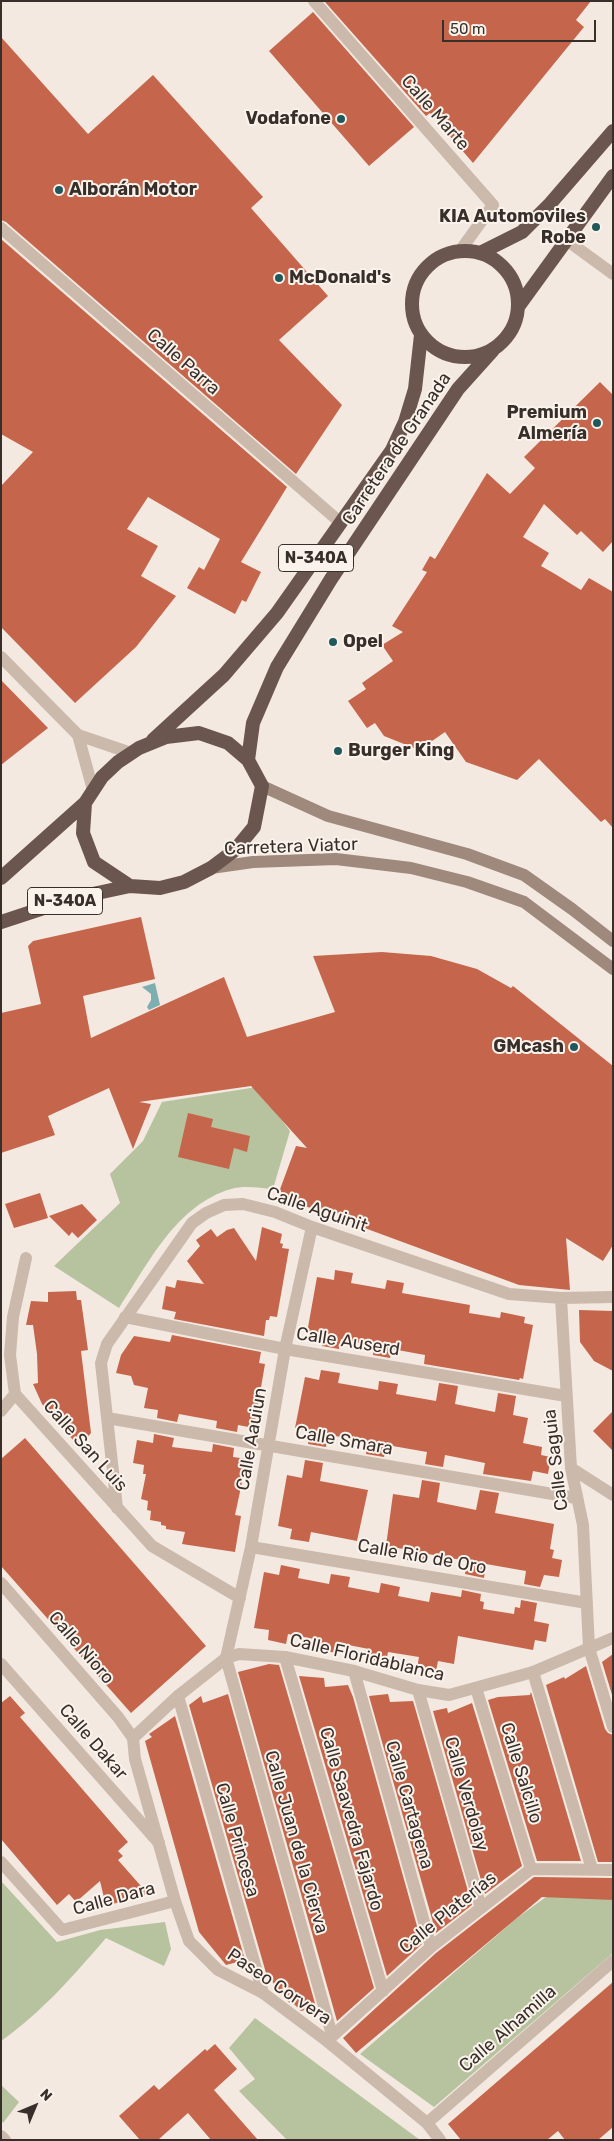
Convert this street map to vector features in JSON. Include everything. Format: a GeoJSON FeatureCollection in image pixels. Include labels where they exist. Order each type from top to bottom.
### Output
{"type":"FeatureCollection","features":[{"type":"Feature","properties":{"kind":"highway"},"geometry":{"type":"LineString","coordinates":[[480,253],[522,232],[549,205],[613,131]]}},
{"type":"Feature","properties":{"kind":"highway","name":"N-340A"},"geometry":{"type":"LineString","coordinates":[[518,307],[565,239],[613,176]]}},
{"type":"Feature","properties":{"kind":"highway","name":"N-340A"},"geometry":{"type":"LineString","coordinates":[[460,251],[480,253],[504,268],[514,285],[518,307],[515,322],[508,336],[493,350],[466,358],[452,356],[435,348],[421,335],[413,317],[412,294],[420,274],[442,255],[460,251]]}},
{"type":"Feature","properties":{"kind":"highway","name":"Carretera de Granada"},"geometry":{"type":"LineString","coordinates":[[149,744],[230,668],[277,613],[392,450],[405,422],[415,389],[421,335]]}},
{"type":"Feature","properties":{"kind":"highway","name":"Carretera de Granada"},"geometry":{"type":"LineString","coordinates":[[248,760],[253,723],[277,667],[331,579],[458,389],[493,350]]}},
{"type":"Feature","properties":{"kind":"highway","name":"N-340A"},"geometry":{"type":"LineString","coordinates":[[1,878],[85,803],[102,777],[118,762],[131,753],[166,737],[199,732],[228,743],[248,760],[262,786],[254,827],[235,850],[211,868],[184,882],[160,888],[130,886],[74,898],[1,922]]}},
{"type":"Feature","properties":{"kind":"highway","name":"N-340A"},"geometry":{"type":"LineString","coordinates":[[85,803],[82,832],[94,862],[130,886]]}},
{"type":"Feature","properties":{"kind":"main road","name":"Carretera Viator"},"geometry":{"type":"LineString","coordinates":[[262,786],[328,816],[467,854],[524,875],[613,941]]}},
{"type":"Feature","properties":{"kind":"main road","name":"Carretera Viator"},"geometry":{"type":"LineString","coordinates":[[211,868],[253,862],[336,859],[411,868],[467,882],[524,902],[613,970]]}},
{"type":"Feature","properties":{"kind":"street","name":"Calle Marte"},"geometry":{"type":"LineString","coordinates":[[314,1],[493,205],[460,251]]}},
{"type":"Feature","properties":{"kind":"street","name":"Calle Parra"},"geometry":{"type":"LineString","coordinates":[[1,228],[341,523]]}},
{"type":"Feature","properties":{"kind":"street"},"geometry":{"type":"LineString","coordinates":[[565,239],[613,274]]}},
{"type":"Feature","properties":{"kind":"street"},"geometry":{"type":"LineString","coordinates":[[1,657],[78,735],[131,753]]}},
{"type":"Feature","properties":{"kind":"street"},"geometry":{"type":"LineString","coordinates":[[78,735],[93,790]]}},
{"type":"Feature","properties":{"kind":"street","name":"Calle Aguinit"},"geometry":{"type":"LineString","coordinates":[[117,1508],[101,1363],[107,1344],[124,1317],[192,1223],[224,1205],[242,1204],[275,1212],[312,1227],[509,1294],[561,1298],[613,1297]]}},
{"type":"Feature","properties":{"kind":"street","name":"Calle Aauiun"},"geometry":{"type":"LineString","coordinates":[[226,1658],[251,1547],[285,1350],[312,1227]]}},
{"type":"Feature","properties":{"kind":"street"},"geometry":{"type":"LineString","coordinates":[[1,1411],[15,1394],[10,1355],[13,1317],[26,1258]]}},
{"type":"Feature","properties":{"kind":"street","name":"Calle Saguia"},"geometry":{"type":"LineString","coordinates":[[561,1298],[571,1468],[583,1526],[589,1648],[613,1727]]}},
{"type":"Feature","properties":{"kind":"street","name":"Calle Auserd"},"geometry":{"type":"LineString","coordinates":[[124,1317],[285,1350],[566,1396]]}},
{"type":"Feature","properties":{"kind":"street","name":"Calle San Luis"},"geometry":{"type":"LineString","coordinates":[[15,1394],[152,1546],[240,1598]]}},
{"type":"Feature","properties":{"kind":"street","name":"Calle Smara"},"geometry":{"type":"LineString","coordinates":[[107,1418],[576,1498]]}},
{"type":"Feature","properties":{"kind":"street"},"geometry":{"type":"LineString","coordinates":[[571,1468],[613,1495]]}},
{"type":"Feature","properties":{"kind":"street","name":"Calle Rio de Oro"},"geometry":{"type":"LineString","coordinates":[[251,1547],[587,1603]]}},
{"type":"Feature","properties":{"kind":"street","name":"Calle Nioro"},"geometry":{"type":"LineString","coordinates":[[1,1583],[118,1717],[133,1738]]}},
{"type":"Feature","properties":{"kind":"street","name":"Calle Floridablanca"},"geometry":{"type":"LineString","coordinates":[[226,1658],[239,1654],[286,1656],[354,1671],[418,1690],[449,1695],[533,1672],[613,1638]]}},
{"type":"Feature","properties":{"kind":"street","name":"Calle Saavedra Fajardo"},"geometry":{"type":"LineString","coordinates":[[286,1656],[383,1991]]}},
{"type":"Feature","properties":{"kind":"street"},"geometry":{"type":"LineString","coordinates":[[133,1738],[178,1696],[226,1658]]}},
{"type":"Feature","properties":{"kind":"street","name":"Calle Juan de la Cierva"},"geometry":{"type":"LineString","coordinates":[[226,1658],[330,2038]]}},
{"type":"Feature","properties":{"kind":"street","name":"Calle Dakar"},"geometry":{"type":"LineString","coordinates":[[1,1664],[159,1843]]}},
{"type":"Feature","properties":{"kind":"street","name":"Calle Cartagena"},"geometry":{"type":"LineString","coordinates":[[354,1671],[431,1947]]}},
{"type":"Feature","properties":{"kind":"street"},"geometry":{"type":"LineString","coordinates":[[533,1672],[592,1869]]}},
{"type":"Feature","properties":{"kind":"street","name":"Calle Salcillo"},"geometry":{"type":"LineString","coordinates":[[476,1688],[531,1869]]}},
{"type":"Feature","properties":{"kind":"street","name":"Calle Verdolay"},"geometry":{"type":"LineString","coordinates":[[418,1690],[481,1908]]}},
{"type":"Feature","properties":{"kind":"street","name":"Calle Princesa"},"geometry":{"type":"LineString","coordinates":[[178,1696],[263,1993]]}},
{"type":"Feature","properties":{"kind":"street","name":"Paseo Corvera"},"geometry":{"type":"LineString","coordinates":[[133,1738],[135,1759],[189,1941],[218,1970],[263,1993],[330,2038],[427,2123],[440,2140]]}},
{"type":"Feature","properties":{"kind":"street","name":"Calle Dara"},"geometry":{"type":"LineString","coordinates":[[1,1862],[62,1930],[176,1901]]}},
{"type":"Feature","properties":{"kind":"street"},"geometry":{"type":"LineString","coordinates":[[531,1869],[613,1870]]}},
{"type":"Feature","properties":{"kind":"street","name":"Calle Platerías"},"geometry":{"type":"LineString","coordinates":[[330,2038],[431,1947],[531,1869]]}},
{"type":"Feature","properties":{"kind":"street","name":"Calle Alhamilla"},"geometry":{"type":"LineString","coordinates":[[427,2123],[613,1961]]}},
{"type":"Feature","properties":{"kind":"street"},"geometry":{"type":"LineString","coordinates":[[1,2136],[4,2140]]}},
{"type":"Feature","properties":{"kind":"green space"},"geometry":{"type":"Polygon","coordinates":[[[257,1087],[290,1131],[273,1189],[247,1187],[231,1189],[212,1197],[194,1208],[165,1238],[119,1308],[54,1266],[120,1203],[110,1174],[143,1141],[162,1102],[257,1087]]]}},
{"type":"Feature","properties":{"kind":"green space"},"geometry":{"type":"Polygon","coordinates":[[[1,1881],[57,1942],[100,1930],[165,1922],[171,1949],[164,1966],[106,1938],[43,2006],[1,2041],[1,1881]]]}},
{"type":"Feature","properties":{"kind":"green space"},"geometry":{"type":"Polygon","coordinates":[[[546,1897],[613,1897],[613,1953],[434,2107],[360,2054],[517,1918],[546,1897]]]}},
{"type":"Feature","properties":{"kind":"green space"},"geometry":{"type":"Polygon","coordinates":[[[255,2018],[420,2140],[287,2140],[239,2091],[255,2079],[229,2048],[255,2018]]]}},
{"type":"Feature","properties":{"kind":"green space"},"geometry":{"type":"Polygon","coordinates":[[[1,2085],[19,2102],[3,2123],[1,2120],[1,2085]]]}},
{"type":"Feature","properties":{"kind":"water"},"geometry":{"type":"Polygon","coordinates":[[[155,983],[160,1005],[149,1010],[147,1007],[151,1000],[151,994],[142,987],[155,983]]]}},
{"type":"Feature","properties":{"kind":"building"},"geometry":{"type":"Polygon","coordinates":[[[591,1],[576,20],[584,27],[473,163],[430,113],[426,116],[325,2],[591,1]]]}},
{"type":"Feature","properties":{"kind":"building"},"geometry":{"type":"Polygon","coordinates":[[[313,12],[414,127],[369,166],[269,51],[313,12]]]}},
{"type":"Feature","properties":{"kind":"building"},"geometry":{"type":"Polygon","coordinates":[[[1,37],[88,134],[153,75],[263,197],[251,208],[328,296],[279,340],[342,405],[296,474],[6,222],[1,220],[1,37]]]}},
{"type":"Feature","properties":{"kind":"building"},"geometry":{"type":"Polygon","coordinates":[[[1,239],[287,487],[241,562],[261,572],[246,602],[242,600],[235,614],[187,588],[199,567],[204,570],[220,539],[148,497],[127,529],[158,546],[141,576],[176,596],[136,647],[75,703],[1,627],[1,486],[33,452],[1,434],[1,239]]]}},
{"type":"Feature","properties":{"kind":"building"},"geometry":{"type":"Polygon","coordinates":[[[600,382],[613,395],[613,541],[603,552],[581,531],[577,535],[544,504],[523,537],[549,553],[541,566],[581,590],[589,578],[613,592],[613,828],[605,819],[601,822],[539,759],[517,780],[466,762],[445,732],[419,750],[384,736],[375,723],[367,728],[348,701],[366,689],[362,683],[393,661],[382,645],[403,632],[392,626],[427,572],[422,570],[430,556],[435,559],[487,473],[510,494],[535,468],[524,457],[600,382]]]}},
{"type":"Feature","properties":{"kind":"building"},"geometry":{"type":"Polygon","coordinates":[[[1,680],[48,728],[1,765],[1,680]]]}},
{"type":"Feature","properties":{"kind":"building"},"geometry":{"type":"Polygon","coordinates":[[[141,917],[155,979],[83,996],[91,1038],[224,977],[247,1037],[335,1012],[313,956],[382,952],[431,956],[477,969],[511,988],[513,986],[613,1066],[613,1245],[603,1261],[566,1238],[570,1290],[519,1285],[351,1223],[353,1219],[324,1208],[322,1212],[282,1198],[283,1193],[279,1192],[296,1146],[307,1148],[251,1086],[139,1102],[151,1104],[133,1149],[109,1088],[48,1116],[55,1135],[1,1153],[1,1013],[41,1004],[28,946],[33,941],[141,917]]]}},
{"type":"Feature","properties":{"kind":"building"},"geometry":{"type":"Polygon","coordinates":[[[188,1113],[213,1119],[211,1127],[250,1136],[247,1152],[234,1148],[229,1169],[178,1157],[188,1113]]]}},
{"type":"Feature","properties":{"kind":"building"},"geometry":{"type":"Polygon","coordinates":[[[40,1193],[48,1218],[14,1228],[5,1204],[40,1193]]]}},
{"type":"Feature","properties":{"kind":"building"},"geometry":{"type":"Polygon","coordinates":[[[82,1204],[97,1220],[78,1238],[72,1232],[69,1236],[49,1216],[82,1204]]]}},
{"type":"Feature","properties":{"kind":"building"},"geometry":{"type":"Polygon","coordinates":[[[262,1227],[282,1234],[280,1243],[283,1244],[282,1248],[289,1249],[277,1317],[270,1316],[269,1320],[266,1320],[264,1336],[174,1319],[176,1312],[162,1309],[166,1286],[175,1288],[177,1280],[204,1284],[187,1261],[200,1246],[196,1240],[211,1229],[217,1237],[227,1230],[234,1228],[256,1261],[262,1227]]]}},
{"type":"Feature","properties":{"kind":"building"},"geometry":{"type":"Polygon","coordinates":[[[335,1270],[353,1273],[351,1283],[385,1289],[387,1280],[404,1283],[402,1293],[470,1305],[469,1313],[500,1318],[501,1312],[525,1317],[524,1323],[533,1325],[523,1379],[520,1378],[519,1380],[424,1364],[425,1355],[392,1349],[390,1358],[373,1355],[374,1346],[341,1339],[339,1349],[322,1346],[323,1336],[307,1333],[317,1277],[334,1280],[335,1270]]]}},
{"type":"Feature","properties":{"kind":"building"},"geometry":{"type":"Polygon","coordinates":[[[76,1291],[77,1300],[81,1300],[88,1350],[81,1351],[91,1433],[79,1447],[42,1404],[33,1384],[38,1383],[37,1354],[33,1325],[26,1325],[31,1301],[48,1302],[48,1292],[76,1291]]]}},
{"type":"Feature","properties":{"kind":"building"},"geometry":{"type":"Polygon","coordinates":[[[579,1310],[613,1311],[613,1371],[594,1361],[580,1342],[579,1310]]]}},
{"type":"Feature","properties":{"kind":"building"},"geometry":{"type":"Polygon","coordinates":[[[172,1335],[261,1352],[259,1363],[265,1364],[254,1428],[238,1425],[237,1432],[216,1428],[217,1421],[179,1414],[177,1422],[157,1418],[158,1410],[144,1408],[148,1388],[134,1385],[131,1376],[116,1373],[121,1355],[134,1336],[170,1342],[172,1335]]]}},
{"type":"Feature","properties":{"kind":"building"},"geometry":{"type":"Polygon","coordinates":[[[321,1370],[340,1373],[338,1383],[378,1390],[379,1381],[398,1384],[396,1394],[436,1401],[439,1383],[458,1386],[455,1404],[495,1412],[498,1393],[516,1396],[513,1415],[528,1418],[523,1443],[542,1447],[541,1455],[551,1457],[548,1474],[533,1471],[531,1481],[483,1474],[485,1463],[445,1455],[443,1467],[425,1464],[427,1452],[387,1445],[384,1457],[366,1454],[368,1441],[328,1435],[326,1447],[308,1444],[310,1431],[295,1428],[305,1377],[319,1380],[321,1370]]]}},
{"type":"Feature","properties":{"kind":"building"},"geometry":{"type":"Polygon","coordinates":[[[613,1411],[613,1451],[593,1431],[613,1411]]]}},
{"type":"Feature","properties":{"kind":"building"},"geometry":{"type":"Polygon","coordinates":[[[154,1434],[174,1438],[172,1447],[212,1452],[213,1444],[234,1448],[233,1457],[247,1459],[235,1515],[241,1516],[235,1552],[182,1544],[185,1532],[166,1529],[166,1526],[161,1525],[161,1522],[150,1520],[151,1511],[147,1510],[148,1501],[141,1499],[146,1474],[143,1474],[144,1465],[133,1463],[137,1440],[153,1443],[154,1434]]]}},
{"type":"Feature","properties":{"kind":"building"},"geometry":{"type":"Polygon","coordinates":[[[25,1438],[206,1646],[131,1713],[1,1566],[1,1459],[25,1438]]]}},
{"type":"Feature","properties":{"kind":"building"},"geometry":{"type":"Polygon","coordinates":[[[305,1460],[323,1463],[320,1481],[368,1490],[357,1541],[311,1532],[309,1542],[290,1539],[292,1529],[278,1526],[287,1475],[302,1478],[305,1460]]]}},
{"type":"Feature","properties":{"kind":"building"},"geometry":{"type":"Polygon","coordinates":[[[422,1480],[440,1483],[437,1502],[476,1510],[480,1490],[499,1493],[495,1513],[554,1524],[550,1549],[554,1550],[552,1558],[562,1560],[559,1577],[544,1575],[540,1587],[524,1584],[526,1571],[486,1564],[484,1578],[465,1574],[467,1561],[428,1554],[426,1564],[407,1560],[409,1550],[386,1546],[393,1494],[419,1498],[422,1480]]]}},
{"type":"Feature","properties":{"kind":"building"},"geometry":{"type":"Polygon","coordinates":[[[281,1565],[300,1569],[298,1578],[329,1584],[331,1574],[350,1577],[348,1587],[379,1593],[381,1583],[400,1587],[398,1596],[429,1602],[431,1592],[461,1597],[462,1590],[481,1594],[480,1601],[484,1602],[483,1609],[514,1614],[515,1607],[520,1608],[521,1600],[537,1603],[534,1621],[549,1624],[546,1642],[535,1640],[533,1650],[458,1636],[454,1664],[438,1661],[436,1671],[417,1668],[419,1657],[388,1652],[386,1662],[367,1659],[369,1649],[338,1643],[336,1653],[317,1649],[319,1640],[288,1634],[286,1644],[268,1640],[269,1630],[254,1628],[264,1572],[279,1575],[281,1565]]]}},
{"type":"Feature","properties":{"kind":"building"},"geometry":{"type":"Polygon","coordinates":[[[613,1654],[613,1698],[602,1662],[613,1654]]]}},
{"type":"Feature","properties":{"kind":"building"},"geometry":{"type":"Polygon","coordinates":[[[269,1664],[279,1665],[374,1988],[337,2021],[238,1672],[269,1664]]]}},
{"type":"Feature","properties":{"kind":"building"},"geometry":{"type":"Polygon","coordinates":[[[586,1666],[605,1729],[613,1735],[613,1862],[598,1862],[546,1685],[564,1677],[565,1679],[586,1666]]]}},
{"type":"Feature","properties":{"kind":"building"},"geometry":{"type":"Polygon","coordinates":[[[299,1676],[324,1678],[325,1687],[348,1685],[353,1697],[422,1944],[387,1976],[299,1676]]]}},
{"type":"Feature","properties":{"kind":"building"},"geometry":{"type":"Polygon","coordinates":[[[531,1692],[581,1861],[537,1861],[488,1700],[498,1697],[530,1695],[531,1692]]]}},
{"type":"Feature","properties":{"kind":"building"},"geometry":{"type":"Polygon","coordinates":[[[228,1694],[316,2007],[301,2011],[292,2002],[290,2003],[286,2000],[266,1973],[189,1705],[201,1696],[203,1703],[228,1694]]]}},
{"type":"Feature","properties":{"kind":"building"},"geometry":{"type":"Polygon","coordinates":[[[388,1694],[390,1702],[413,1701],[472,1905],[436,1933],[369,1696],[388,1694]]]}},
{"type":"Feature","properties":{"kind":"building"},"geometry":{"type":"Polygon","coordinates":[[[10,1696],[25,1713],[20,1717],[128,1842],[118,1851],[123,1856],[118,1860],[148,1894],[106,1906],[100,1881],[76,1902],[69,1894],[57,1905],[1,1839],[1,1703],[10,1696]]]}},
{"type":"Feature","properties":{"kind":"building"},"geometry":{"type":"Polygon","coordinates":[[[472,1703],[522,1866],[485,1894],[433,1711],[447,1708],[448,1713],[472,1703]]]}},
{"type":"Feature","properties":{"kind":"building"},"geometry":{"type":"Polygon","coordinates":[[[175,1716],[245,1960],[226,1965],[199,1932],[145,1741],[152,1737],[149,1734],[175,1716]]]}},
{"type":"Feature","properties":{"kind":"building"},"geometry":{"type":"Polygon","coordinates":[[[534,1877],[613,1878],[613,1900],[542,1897],[356,2053],[343,2038],[436,1953],[534,1877]]]}},
{"type":"Feature","properties":{"kind":"building"},"geometry":{"type":"Polygon","coordinates":[[[613,1982],[613,2127],[598,2140],[565,2140],[558,2131],[547,2140],[461,2140],[448,2124],[613,1982]]]}},
{"type":"Feature","properties":{"kind":"building"},"geometry":{"type":"Polygon","coordinates":[[[215,2044],[237,2069],[214,2090],[258,2140],[211,2140],[188,2113],[158,2140],[140,2140],[119,2116],[154,2085],[159,2090],[205,2049],[207,2051],[215,2044]]]}},
{"type":"Feature","properties":{"kind":"place","name":"Vodafone"},"geometry":{"type":"Point","coordinates":[341,119]}},
{"type":"Feature","properties":{"kind":"place","name":"Alborán Motor"},"geometry":{"type":"Point","coordinates":[59,190]}},
{"type":"Feature","properties":{"kind":"place","name":"KIA Automoviles Robe"},"geometry":{"type":"Point","coordinates":[596,227]}},
{"type":"Feature","properties":{"kind":"place","name":"McDonald's"},"geometry":{"type":"Point","coordinates":[279,278]}},
{"type":"Feature","properties":{"kind":"place","name":"Premium Almería"},"geometry":{"type":"Point","coordinates":[597,423]}},
{"type":"Feature","properties":{"kind":"place","name":"Opel"},"geometry":{"type":"Point","coordinates":[333,642]}},
{"type":"Feature","properties":{"kind":"place","name":"Burger King"},"geometry":{"type":"Point","coordinates":[338,751]}},
{"type":"Feature","properties":{"kind":"place","name":"GMcash"},"geometry":{"type":"Point","coordinates":[574,1047]}}]}
